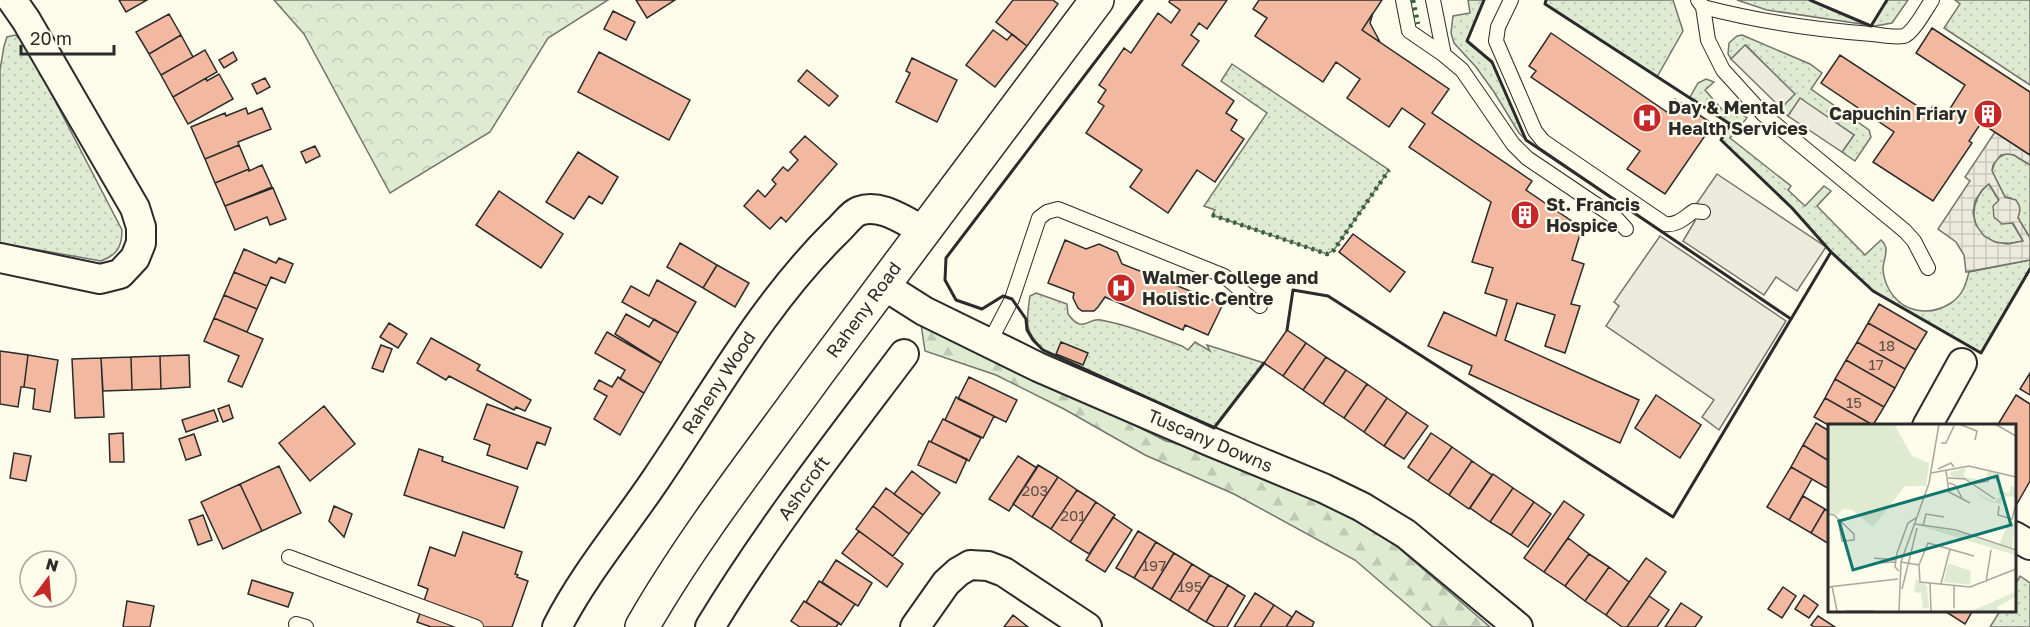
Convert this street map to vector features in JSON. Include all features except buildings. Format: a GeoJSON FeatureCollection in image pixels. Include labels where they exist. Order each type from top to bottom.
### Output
{"type":"FeatureCollection","features":[{"type":"Feature","properties":{"kind":"main road","name":"Raheny Road"},"geometry":{"type":"LineString","coordinates":[[642,627],[669,580],[883,285],[1097,0]]}},
{"type":"Feature","properties":{"kind":"street"},"geometry":{"type":"LineString","coordinates":[[0,258],[100,279],[120,274],[135,258],[141,243],[141,227],[135,208],[26,20],[12,0]]}},
{"type":"Feature","properties":{"kind":"street","name":"Raheny Wood"},"geometry":{"type":"LineString","coordinates":[[557,627],[587,578],[657,478],[721,377],[757,325],[813,255],[857,211],[873,208],[923,230]]}},
{"type":"Feature","properties":{"kind":"street","name":"Tuscany Downs"},"geometry":{"type":"LineString","coordinates":[[883,285],[924,311],[1038,367],[1323,488],[1362,507],[1406,534],[1518,627]]}},
{"type":"Feature","properties":{"kind":"street","name":"Ashcroft"},"geometry":{"type":"LineString","coordinates":[[710,627],[743,574],[798,496],[904,354]]}},
{"type":"Feature","properties":{"kind":"street"},"geometry":{"type":"LineString","coordinates":[[1928,424],[1962,363]]}},
{"type":"Feature","properties":{"kind":"street"},"geometry":{"type":"LineString","coordinates":[[2015,537],[2030,545]]}},
{"type":"Feature","properties":{"kind":"street"},"geometry":{"type":"LineString","coordinates":[[915,627],[946,583],[958,572],[970,566],[988,566],[1004,572],[1088,627]]}},
{"type":"Feature","properties":{"kind":"lane"},"geometry":{"type":"LineString","coordinates":[[1403,0],[1409,31],[1462,70],[1513,144],[1527,158],[1616,218],[1626,229]]}},
{"type":"Feature","properties":{"kind":"lane"},"geometry":{"type":"LineString","coordinates":[[1433,0],[1444,55]]}},
{"type":"Feature","properties":{"kind":"lane"},"geometry":{"type":"LineString","coordinates":[[1511,0],[1498,27],[1496,41],[1535,130],[1543,141],[1665,224],[1682,220],[1694,211],[1703,212]]}},
{"type":"Feature","properties":{"kind":"lane"},"geometry":{"type":"LineString","coordinates":[[1701,3],[1733,15],[1855,33],[1902,37],[1910,33],[1932,0]]}},
{"type":"Feature","properties":{"kind":"lane"},"geometry":{"type":"LineString","coordinates":[[1701,3],[1708,40],[1723,70],[1763,114],[1905,231],[1914,241],[1928,268]]}},
{"type":"Feature","properties":{"kind":"lane"},"geometry":{"type":"LineString","coordinates":[[989,343],[1012,299],[1039,219],[1047,212],[1058,209],[1224,276],[1260,306]]}},
{"type":"Feature","properties":{"kind":"lane"},"geometry":{"type":"LineString","coordinates":[[289,557],[476,627]]}},
{"type":"Feature","properties":{"kind":"green space"},"geometry":{"type":"Polygon","coordinates":[[[274,0],[608,0],[548,38],[490,132],[390,193],[304,34],[274,0]]]}},
{"type":"Feature","properties":{"kind":"green space"},"geometry":{"type":"Polygon","coordinates":[[[1468,0],[1484,0],[1467,41],[1492,62],[1526,140],[1519,133],[1476,67],[1454,43],[1451,33],[1453,16],[1470,13],[1468,0]]]}},
{"type":"Feature","properties":{"kind":"green space"},"geometry":{"type":"Polygon","coordinates":[[[1546,0],[1673,0],[1683,31],[1657,77],[1545,4],[1546,0]]]}},
{"type":"Feature","properties":{"kind":"green space"},"geometry":{"type":"Polygon","coordinates":[[[1737,0],[1810,0],[1869,25],[1767,10],[1737,0]]]}},
{"type":"Feature","properties":{"kind":"green space"},"geometry":{"type":"Polygon","coordinates":[[[1887,0],[1908,0],[1892,23],[1871,25],[1887,0]]]}},
{"type":"Feature","properties":{"kind":"green space"},"geometry":{"type":"Polygon","coordinates":[[[1955,0],[2030,0],[2030,85],[1944,28],[1960,4],[1955,0]]]}},
{"type":"Feature","properties":{"kind":"green space"},"geometry":{"type":"Polygon","coordinates":[[[15,35],[25,43],[122,230],[118,250],[101,261],[0,243],[0,70],[7,37],[15,35]]]}},
{"type":"Feature","properties":{"kind":"green space"},"geometry":{"type":"Polygon","coordinates":[[[1742,35],[1810,64],[1822,73],[1811,89],[1869,130],[1871,137],[1855,161],[1842,152],[1854,135],[1800,99],[1788,116],[1778,110],[1794,94],[1746,45],[1731,59],[1728,54],[1729,43],[1742,35]]]}},
{"type":"Feature","properties":{"kind":"green space"},"geometry":{"type":"Polygon","coordinates":[[[1232,64],[1389,170],[1334,250],[1327,254],[1212,215],[1215,210],[1204,206],[1267,113],[1221,81],[1232,64]]]}},
{"type":"Feature","properties":{"kind":"green space"},"geometry":{"type":"Polygon","coordinates":[[[1706,79],[1714,82],[1705,90],[1725,113],[1736,110],[1747,118],[1730,138],[1791,186],[1788,190],[1805,206],[1824,186],[1831,191],[1817,206],[1865,255],[1881,240],[1884,243],[1886,250],[1883,270],[1886,284],[1893,296],[1903,305],[1921,311],[1939,309],[1951,303],[1961,293],[1969,272],[2030,260],[2030,269],[1981,353],[1873,291],[1832,252],[1792,208],[1721,140],[1730,124],[1690,97],[1698,83],[1706,79]]]}},
{"type":"Feature","properties":{"kind":"green space"},"geometry":{"type":"Polygon","coordinates":[[[2007,153],[2030,165],[2030,238],[2018,218],[2011,198],[2005,197],[1992,171],[1996,159],[2007,153]]]}},
{"type":"Feature","properties":{"kind":"green space"},"geometry":{"type":"Polygon","coordinates":[[[1989,184],[2023,241],[1998,243],[1979,231],[1974,215],[1975,206],[1982,190],[1989,184]]]}},
{"type":"Feature","properties":{"kind":"green space"},"geometry":{"type":"Polygon","coordinates":[[[1036,293],[1067,304],[1068,314],[1078,323],[1085,324],[1096,320],[1111,322],[1188,350],[1195,342],[1210,351],[1207,345],[1264,363],[1214,428],[1043,350],[1032,337],[1028,326],[1030,296],[1036,293]]]}},
{"type":"Feature","properties":{"kind":"green space"},"geometry":{"type":"Polygon","coordinates":[[[920,317],[1166,441],[1222,453],[1323,500],[1386,537],[1490,627],[1433,627],[1355,560],[1234,494],[1145,455],[1064,409],[996,375],[925,351],[920,317]]]}},
{"type":"Feature","properties":{"kind":"green space"},"geometry":{"type":"Polygon","coordinates":[[[2020,576],[2030,583],[2030,627],[1990,627],[1999,612],[2015,612],[2015,585],[2020,576]]]}},
{"type":"Feature","properties":{"kind":"shaded area"},"geometry":{"type":"Polygon","coordinates":[[[1745,45],[1795,94],[1781,108],[1731,59],[1745,45]]]}},
{"type":"Feature","properties":{"kind":"shaded area"},"geometry":{"type":"Polygon","coordinates":[[[1800,98],[1854,135],[1842,152],[1788,116],[1800,98]]]}},
{"type":"Feature","properties":{"kind":"shaded area"},"geometry":{"type":"Polygon","coordinates":[[[1995,132],[2030,155],[2030,165],[2014,155],[2001,155],[1993,165],[1992,171],[2005,197],[2016,200],[2019,205],[2018,218],[2030,238],[2030,260],[1966,272],[1964,255],[1956,242],[1938,229],[1970,181],[1965,177],[1995,132]],[[1989,184],[1982,190],[1975,201],[1973,213],[1976,225],[1984,236],[1995,242],[2008,244],[2023,241],[2013,223],[2002,224],[1994,217],[1993,206],[1999,200],[1989,184]]]}},
{"type":"Feature","properties":{"kind":"shaded area"},"geometry":{"type":"Polygon","coordinates":[[[1717,174],[1826,247],[1797,291],[1776,277],[1764,295],[1683,241],[1695,221],[1688,216],[1717,174]]]}},
{"type":"Feature","properties":{"kind":"shaded area"},"geometry":{"type":"Polygon","coordinates":[[[1660,236],[1786,321],[1719,430],[1702,417],[1714,400],[1606,326],[1619,306],[1614,302],[1660,236]]]}},
{"type":"Feature","properties":{"kind":"hedge"},"geometry":{"type":"LineString","coordinates":[[1413,0],[1418,24]]}},
{"type":"Feature","properties":{"kind":"hedge"},"geometry":{"type":"LineString","coordinates":[[1212,215],[1327,254],[1334,250],[1389,170]]}},
{"type":"Feature","properties":{"kind":"wall"},"geometry":{"type":"LineString","coordinates":[[1142,0],[946,258],[945,280],[956,300],[982,309],[1003,296],[1012,299],[1026,319],[1027,330],[1033,340],[1043,350],[1214,428],[1264,363]]}},
{"type":"Feature","properties":{"kind":"wall"},"geometry":{"type":"LineString","coordinates":[[1484,0],[1467,41],[1492,62],[1526,140],[1791,319]]}},
{"type":"Feature","properties":{"kind":"wall"},"geometry":{"type":"LineString","coordinates":[[1546,0],[1545,4],[1730,124],[1721,140],[1792,208],[1831,252],[1873,291],[1981,353],[2030,269]]}},
{"type":"Feature","properties":{"kind":"wall"},"geometry":{"type":"LineString","coordinates":[[1810,0],[1871,26],[1887,0]]}},
{"type":"Feature","properties":{"kind":"wall"},"geometry":{"type":"LineString","coordinates":[[1287,330],[1293,290],[1328,296],[1673,517],[1831,252]]}},
{"type":"Feature","properties":{"kind":"place","name":"Capuchin Friary"},"geometry":{"type":"Point","coordinates":[1988,114]}},
{"type":"Feature","properties":{"kind":"place","name":"Day & Mental Health Services"},"geometry":{"type":"Point","coordinates":[1647,118]}},
{"type":"Feature","properties":{"kind":"place","name":"St. Francis Hospice"},"geometry":{"type":"Point","coordinates":[1525,215]}},
{"type":"Feature","properties":{"kind":"place","name":"Walmer College and Holistic Centre"},"geometry":{"type":"Point","coordinates":[1121,288]}}]}
